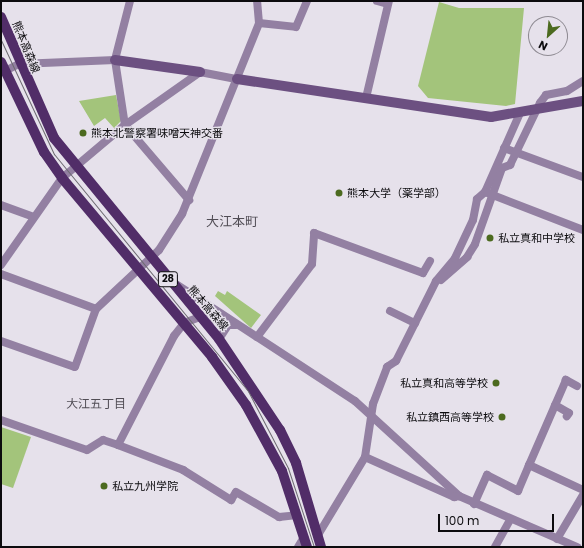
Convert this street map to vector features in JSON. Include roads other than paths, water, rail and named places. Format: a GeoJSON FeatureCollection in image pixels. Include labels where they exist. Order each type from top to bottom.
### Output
{"type":"FeatureCollection","features":[{"type":"Feature","properties":{"kind":"main road","name":"熊本高森線"},"geometry":{"type":"LineString","coordinates":[[1,17],[19,64],[54,138],[74,166],[150,259],[219,339],[280,430],[296,463],[321,547]]}},
{"type":"Feature","properties":{"kind":"main road","name":"28"},"geometry":{"type":"LineString","coordinates":[[3,66],[44,152],[62,178],[139,269],[216,364],[265,437],[282,471],[306,547]]}},
{"type":"Feature","properties":{"kind":"street"},"geometry":{"type":"LineString","coordinates":[[130,1],[115,60],[125,125],[189,200]]}},
{"type":"Feature","properties":{"kind":"street"},"geometry":{"type":"LineString","coordinates":[[1,341],[75,367],[96,309],[150,259],[172,234],[189,200],[259,23],[257,1]]}},
{"type":"Feature","properties":{"kind":"street"},"geometry":{"type":"LineString","coordinates":[[259,23],[296,27],[307,1]]}},
{"type":"Feature","properties":{"kind":"street"},"geometry":{"type":"LineString","coordinates":[[366,98],[388,3],[377,1]]}},
{"type":"Feature","properties":{"kind":"street"},"geometry":{"type":"LineString","coordinates":[[3,66],[115,60],[472,115],[520,112],[583,102]]}},
{"type":"Feature","properties":{"kind":"street"},"geometry":{"type":"LineString","coordinates":[[1,265],[62,178],[74,166],[125,125],[200,72]]}},
{"type":"Feature","properties":{"kind":"street"},"geometry":{"type":"LineString","coordinates":[[318,535],[365,457],[373,415],[373,404],[387,367],[396,361],[436,281],[455,258],[473,220],[477,199],[489,194],[502,168],[510,165],[536,110],[546,95],[567,91],[583,81]]}},
{"type":"Feature","properties":{"kind":"street"},"geometry":{"type":"LineString","coordinates":[[373,415],[377,414],[389,373],[397,367],[441,281],[467,257],[475,244],[504,148],[520,112]]}},
{"type":"Feature","properties":{"kind":"street"},"geometry":{"type":"LineString","coordinates":[[504,148],[583,177]]}},
{"type":"Feature","properties":{"kind":"street"},"geometry":{"type":"LineString","coordinates":[[489,194],[583,230]]}},
{"type":"Feature","properties":{"kind":"street"},"geometry":{"type":"LineString","coordinates":[[1,205],[34,216]]}},
{"type":"Feature","properties":{"kind":"street"},"geometry":{"type":"LineString","coordinates":[[257,337],[312,264],[314,233],[423,273],[430,261]]}},
{"type":"Feature","properties":{"kind":"street"},"geometry":{"type":"LineString","coordinates":[[1,274],[96,309]]}},
{"type":"Feature","properties":{"kind":"street"},"geometry":{"type":"LineString","coordinates":[[166,277],[373,415],[459,496],[510,520],[577,547]]}},
{"type":"Feature","properties":{"kind":"street"},"geometry":{"type":"LineString","coordinates":[[390,310],[415,323]]}},
{"type":"Feature","properties":{"kind":"street"},"geometry":{"type":"LineString","coordinates":[[118,445],[174,336],[184,324],[200,317],[237,325]]}},
{"type":"Feature","properties":{"kind":"street"},"geometry":{"type":"LineString","coordinates":[[219,339],[228,325],[237,325]]}},
{"type":"Feature","properties":{"kind":"street"},"geometry":{"type":"LineString","coordinates":[[474,504],[487,475],[518,491],[566,380],[577,386]]}},
{"type":"Feature","properties":{"kind":"street"},"geometry":{"type":"LineString","coordinates":[[555,406],[569,413],[567,416]]}},
{"type":"Feature","properties":{"kind":"street"},"geometry":{"type":"LineString","coordinates":[[1,420],[87,450],[103,440],[183,470],[230,500],[236,492],[279,517],[297,515]]}},
{"type":"Feature","properties":{"kind":"street"},"geometry":{"type":"LineString","coordinates":[[365,457],[454,497],[459,496]]}},
{"type":"Feature","properties":{"kind":"street"},"geometry":{"type":"LineString","coordinates":[[529,465],[583,490]]}},
{"type":"Feature","properties":{"kind":"street"},"geometry":{"type":"LineString","coordinates":[[557,539],[583,495]]}},
{"type":"Feature","properties":{"kind":"street"},"geometry":{"type":"LineString","coordinates":[[495,547],[510,520]]}},
{"type":"Feature","properties":{"kind":"street"},"geometry":{"type":"LineString","coordinates":[[298,547],[304,537]]}},
{"type":"Feature","properties":{"kind":"tram line"},"geometry":{"type":"LineString","coordinates":[[1,40],[54,154],[248,391],[288,468],[314,547]]}},
{"type":"Feature","properties":{"kind":"place","name":"熊本北警察署味噌天神交番"},"geometry":{"type":"Point","coordinates":[83,133]}},
{"type":"Feature","properties":{"kind":"place","name":"熊本大学（薬学部）"},"geometry":{"type":"Point","coordinates":[339,193]}},
{"type":"Feature","properties":{"kind":"place","name":"私立真和中学校"},"geometry":{"type":"Point","coordinates":[490,238]}},
{"type":"Feature","properties":{"kind":"place","name":"私立真和高等学校"},"geometry":{"type":"Point","coordinates":[496,383]}},
{"type":"Feature","properties":{"kind":"place","name":"私立鎮西高等学校"},"geometry":{"type":"Point","coordinates":[502,417]}},
{"type":"Feature","properties":{"kind":"place","name":"私立九州学院"},"geometry":{"type":"Point","coordinates":[104,486]}},
{"type":"Feature","properties":{"kind":"district","name":"大江本町"},"geometry":{"type":"Point","coordinates":[232,222]}},
{"type":"Feature","properties":{"kind":"district","name":"大江五丁目"},"geometry":{"type":"Point","coordinates":[96,404]}}]}
